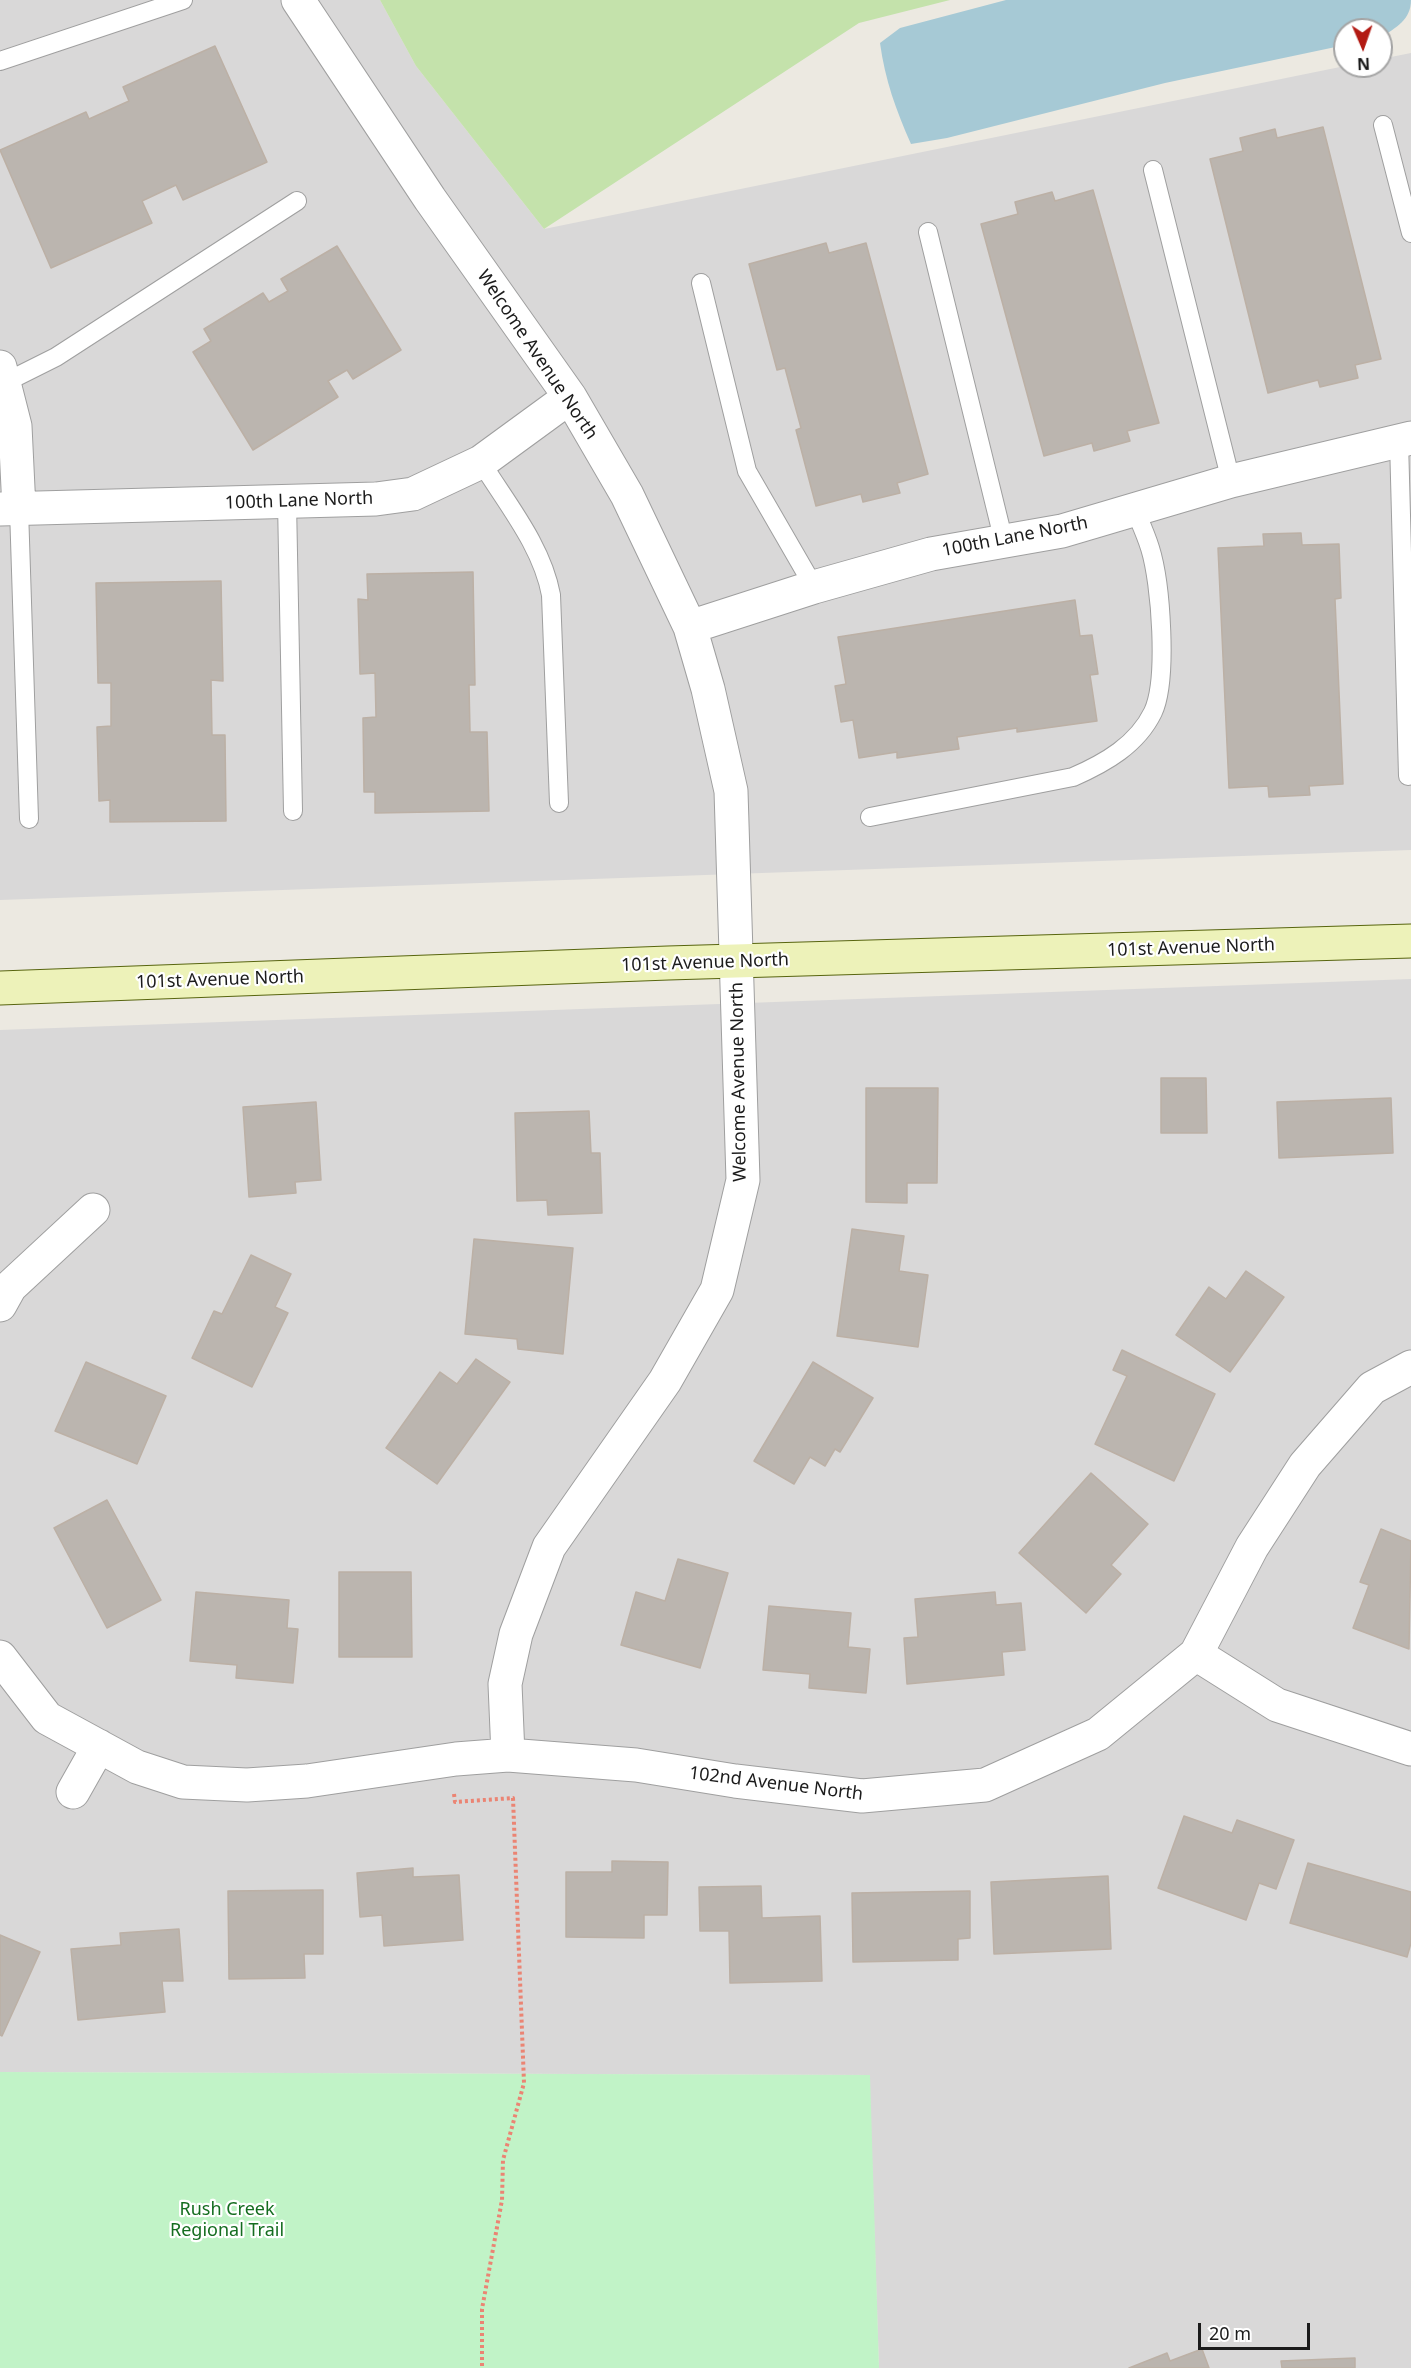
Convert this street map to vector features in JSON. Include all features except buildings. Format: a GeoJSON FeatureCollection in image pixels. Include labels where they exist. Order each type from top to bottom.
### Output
{"type":"FeatureCollection","features":[{"type":"Feature","properties":{"kind":"street","name":"Welcome Avenue North"},"geometry":{"type":"LineString","coordinates":[[298,0],[430,199],[570,397],[627,495],[690,627],[708,689],[731,791],[743,1180],[717,1290],[665,1381],[549,1547],[516,1634],[506,1684],[507,1755]]}},
{"type":"Feature","properties":{"kind":"street"},"geometry":{"type":"LineString","coordinates":[[3,375],[15,426],[10,509]]}},
{"type":"Feature","properties":{"kind":"street","name":"100th Lane North"},"geometry":{"type":"LineString","coordinates":[[10,509],[376,499],[413,494],[481,462],[570,397]]}},
{"type":"Feature","properties":{"kind":"street","name":"100th Lane North"},"geometry":{"type":"LineString","coordinates":[[690,627],[814,587],[931,554],[1062,531],[1231,482],[1405,440]]}},
{"type":"Feature","properties":{"kind":"street","name":"101st Avenue North"},"geometry":{"type":"LineString","coordinates":[[0,988],[1411,941]]}},
{"type":"Feature","properties":{"kind":"street"},"geometry":{"type":"LineString","coordinates":[[0,1305],[10,1287],[93,1210]]}},
{"type":"Feature","properties":{"kind":"street","name":"102nd Avenue North"},"geometry":{"type":"LineString","coordinates":[[0,1657],[47,1718],[137,1767],[183,1782],[247,1785],[307,1781],[456,1759],[507,1755],[636,1765],[735,1781],[862,1796],[984,1785],[1098,1734],[1196,1654],[1252,1547],[1305,1465],[1372,1388],[1411,1367]]}},
{"type":"Feature","properties":{"kind":"street"},"geometry":{"type":"LineString","coordinates":[[1196,1654],[1278,1705],[1411,1749]]}},
{"type":"Feature","properties":{"kind":"street"},"geometry":{"type":"LineString","coordinates":[[73,1792],[99,1746]]}},
{"type":"Feature","properties":{"kind":"lane"},"geometry":{"type":"LineString","coordinates":[[0,61],[183,0]]}},
{"type":"Feature","properties":{"kind":"lane"},"geometry":{"type":"LineString","coordinates":[[1383,125],[1411,233]]}},
{"type":"Feature","properties":{"kind":"lane"},"geometry":{"type":"LineString","coordinates":[[1153,170],[1231,482]]}},
{"type":"Feature","properties":{"kind":"lane"},"geometry":{"type":"LineString","coordinates":[[3,375],[56,357],[297,201]]}},
{"type":"Feature","properties":{"kind":"lane"},"geometry":{"type":"LineString","coordinates":[[928,232],[1004,542]]}},
{"type":"Feature","properties":{"kind":"lane"},"geometry":{"type":"LineString","coordinates":[[701,284],[747,471],[814,587]]}},
{"type":"Feature","properties":{"kind":"lane"},"geometry":{"type":"LineString","coordinates":[[1405,440],[1408,776]]}},
{"type":"Feature","properties":{"kind":"lane"},"geometry":{"type":"LineString","coordinates":[[481,462],[536,549],[547,574],[551,595],[559,803]]}},
{"type":"Feature","properties":{"kind":"lane"},"geometry":{"type":"LineString","coordinates":[[287,502],[293,811]]}},
{"type":"Feature","properties":{"kind":"lane"},"geometry":{"type":"LineString","coordinates":[[10,509],[29,819]]}},
{"type":"Feature","properties":{"kind":"lane"},"geometry":{"type":"LineString","coordinates":[[870,817],[1073,777],[1104,764],[1131,742],[1153,711],[1162,675],[1157,580],[1150,549],[1135,510]]}},
{"type":"Feature","properties":{"kind":"path"},"geometry":{"type":"LineString","coordinates":[[482,2368],[482,2309],[502,2200],[503,2160],[524,2083],[513,1798]]}},
{"type":"Feature","properties":{"kind":"shaded area"},"geometry":{"type":"Polygon","coordinates":[[[0,0],[380,0],[416,66],[544,229],[1333,68],[1333,78],[1393,78],[1393,57],[1411,53],[1411,850],[0,900],[0,0]]]}},
{"type":"Feature","properties":{"kind":"shaded area"},"geometry":{"type":"Polygon","coordinates":[[[1411,979],[1411,2368],[879,2368],[869,2075],[0,2072],[0,1030],[1411,979]]]}},
{"type":"Feature","properties":{"kind":"green space"},"geometry":{"type":"Polygon","coordinates":[[[380,0],[950,0],[859,23],[544,229],[416,66],[380,0]]]}},
{"type":"Feature","properties":{"kind":"green space","name":"Rush Creek Regional Trail"},"geometry":{"type":"Polygon","coordinates":[[[0,2072],[870,2075],[879,2368],[0,2368],[0,2072]]]}},
{"type":"Feature","properties":{"kind":"water"},"geometry":{"type":"Polygon","coordinates":[[[1006,0],[1411,0],[1405,18],[1393,29],[1393,18],[1333,18],[1333,48],[1165,83],[947,138],[911,144],[892,95],[880,43],[900,28],[1006,0]]]}}]}
